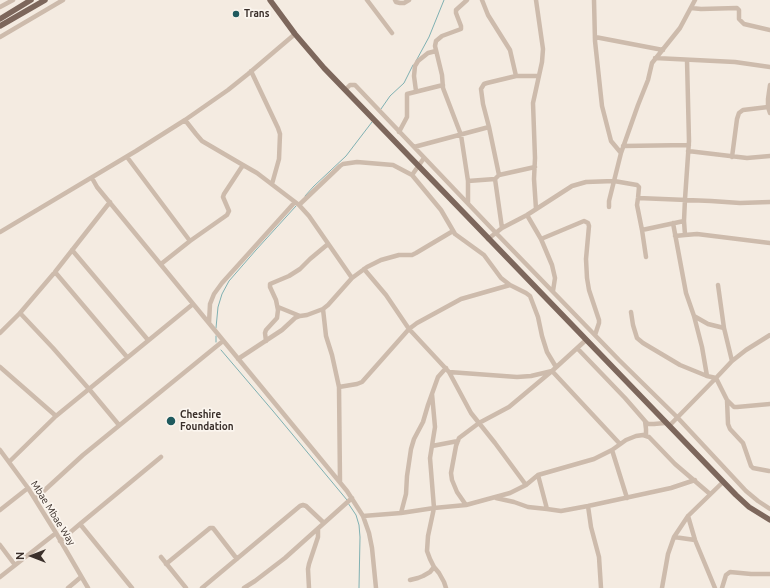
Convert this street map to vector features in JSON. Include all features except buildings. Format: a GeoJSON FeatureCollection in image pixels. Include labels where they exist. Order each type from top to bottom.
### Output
{"type":"FeatureCollection","features":[{"type":"Feature","properties":{"kind":"main road"},"geometry":{"type":"LineString","coordinates":[[0,19],[31,0]]}},
{"type":"Feature","properties":{"kind":"main road"},"geometry":{"type":"LineString","coordinates":[[0,26],[45,0]]}},
{"type":"Feature","properties":{"kind":"main road"},"geometry":{"type":"LineString","coordinates":[[272,1],[295,34],[345,90],[723,482],[749,507],[770,520]]}},
{"type":"Feature","properties":{"kind":"street"},"geometry":{"type":"LineString","coordinates":[[0,8],[13,0]]}},
{"type":"Feature","properties":{"kind":"street"},"geometry":{"type":"LineString","coordinates":[[0,37],[62,0]]}},
{"type":"Feature","properties":{"kind":"street"},"geometry":{"type":"LineString","coordinates":[[368,0],[392,33]]}},
{"type":"Feature","properties":{"kind":"street"},"geometry":{"type":"LineString","coordinates":[[395,0],[400,4],[408,0]]}},
{"type":"Feature","properties":{"kind":"street"},"geometry":{"type":"LineString","coordinates":[[467,0],[457,9],[456,12],[461,28],[442,36],[435,43],[444,90],[461,135],[468,181],[468,203]]}},
{"type":"Feature","properties":{"kind":"street"},"geometry":{"type":"LineString","coordinates":[[482,0],[488,15],[510,50],[516,76]]}},
{"type":"Feature","properties":{"kind":"street"},"geometry":{"type":"LineString","coordinates":[[536,0],[543,49],[542,62],[533,104],[535,135],[534,184],[536,210]]}},
{"type":"Feature","properties":{"kind":"street"},"geometry":{"type":"LineString","coordinates":[[594,0],[595,37],[602,106],[610,139],[621,153]]}},
{"type":"Feature","properties":{"kind":"street"},"geometry":{"type":"LineString","coordinates":[[609,207],[609,201],[623,146],[648,80],[652,63],[680,28],[695,0]]}},
{"type":"Feature","properties":{"kind":"street"},"geometry":{"type":"LineString","coordinates":[[690,8],[737,8],[739,9],[739,19],[744,24],[770,30]]}},
{"type":"Feature","properties":{"kind":"street"},"geometry":{"type":"LineString","coordinates":[[0,232],[92,178],[185,120],[252,72],[295,34]]}},
{"type":"Feature","properties":{"kind":"street"},"geometry":{"type":"LineString","coordinates":[[595,37],[663,50]]}},
{"type":"Feature","properties":{"kind":"street"},"geometry":{"type":"LineString","coordinates":[[416,91],[414,76],[415,66],[418,61],[428,53],[436,51]]}},
{"type":"Feature","properties":{"kind":"street"},"geometry":{"type":"LineString","coordinates":[[655,58],[735,62],[770,67]]}},
{"type":"Feature","properties":{"kind":"street"},"geometry":{"type":"LineString","coordinates":[[685,235],[684,221],[689,145],[687,60]]}},
{"type":"Feature","properties":{"kind":"street"},"geometry":{"type":"LineString","coordinates":[[252,72],[280,134],[279,159],[272,184]]}},
{"type":"Feature","properties":{"kind":"street"},"geometry":{"type":"LineString","coordinates":[[499,175],[483,104],[482,86],[516,76],[539,76]]}},
{"type":"Feature","properties":{"kind":"street"},"geometry":{"type":"LineString","coordinates":[[770,84],[768,99],[770,113]]}},
{"type":"Feature","properties":{"kind":"street"},"geometry":{"type":"LineString","coordinates":[[345,90],[350,85],[355,85],[496,233],[677,417],[746,491],[758,501],[770,508]]}},
{"type":"Feature","properties":{"kind":"street"},"geometry":{"type":"LineString","coordinates":[[399,132],[407,117],[407,94],[443,85]]}},
{"type":"Feature","properties":{"kind":"street"},"geometry":{"type":"LineString","coordinates":[[732,157],[739,113],[743,110],[768,107]]}},
{"type":"Feature","properties":{"kind":"street"},"geometry":{"type":"LineString","coordinates":[[185,120],[202,141],[257,173],[297,204],[309,216],[352,278]]}},
{"type":"Feature","properties":{"kind":"street"},"geometry":{"type":"LineString","coordinates":[[414,147],[489,127]]}},
{"type":"Feature","properties":{"kind":"street"},"geometry":{"type":"LineString","coordinates":[[623,146],[689,145]]}},
{"type":"Feature","properties":{"kind":"street"},"geometry":{"type":"LineString","coordinates":[[688,151],[747,158],[770,156]]}},
{"type":"Feature","properties":{"kind":"street"},"geometry":{"type":"LineString","coordinates":[[126,157],[190,241]]}},
{"type":"Feature","properties":{"kind":"street"},"geometry":{"type":"LineString","coordinates":[[412,175],[424,158]]}},
{"type":"Feature","properties":{"kind":"street"},"geometry":{"type":"LineString","coordinates":[[209,323],[210,304],[214,294],[222,283],[297,204],[340,166],[343,164],[357,162],[393,165],[412,175],[440,210],[457,236],[484,255],[501,278],[510,285],[530,296],[538,317],[547,352],[556,367]]}},
{"type":"Feature","properties":{"kind":"street"},"geometry":{"type":"LineString","coordinates":[[161,264],[227,215],[229,211],[223,197],[242,165]]}},
{"type":"Feature","properties":{"kind":"street"},"geometry":{"type":"LineString","coordinates":[[468,181],[495,179],[499,175],[535,167]]}},
{"type":"Feature","properties":{"kind":"street"},"geometry":{"type":"LineString","coordinates":[[97,187],[97,179],[101,172]]}},
{"type":"Feature","properties":{"kind":"street"},"geometry":{"type":"LineString","coordinates":[[92,178],[97,187],[340,482],[349,501],[363,516],[369,533],[376,588]]}},
{"type":"Feature","properties":{"kind":"street"},"geometry":{"type":"LineString","coordinates":[[495,179],[502,228]]}},
{"type":"Feature","properties":{"kind":"street"},"geometry":{"type":"LineString","coordinates":[[488,239],[502,228],[536,210],[576,184],[586,182],[614,181],[638,186],[639,188],[637,205],[646,257]]}},
{"type":"Feature","properties":{"kind":"street"},"geometry":{"type":"LineString","coordinates":[[638,198],[685,199],[740,203],[770,202]]}},
{"type":"Feature","properties":{"kind":"street"},"geometry":{"type":"LineString","coordinates":[[0,333],[20,313],[55,272],[110,202]]}},
{"type":"Feature","properties":{"kind":"street"},"geometry":{"type":"LineString","coordinates":[[527,215],[541,239],[552,265],[555,278],[553,291]]}},
{"type":"Feature","properties":{"kind":"street"},"geometry":{"type":"LineString","coordinates":[[541,239],[584,221],[588,223],[586,259],[587,273],[589,290],[599,320],[595,335]]}},
{"type":"Feature","properties":{"kind":"street"},"geometry":{"type":"LineString","coordinates":[[642,230],[684,221]]}},
{"type":"Feature","properties":{"kind":"street"},"geometry":{"type":"LineString","coordinates":[[673,223],[686,293],[702,347],[707,376]]}},
{"type":"Feature","properties":{"kind":"street"},"geometry":{"type":"LineString","coordinates":[[238,359],[282,330],[293,320],[300,316],[323,309],[352,278],[364,269],[381,260],[399,255],[412,255],[453,231]]}},
{"type":"Feature","properties":{"kind":"street"},"geometry":{"type":"LineString","coordinates":[[676,236],[697,234],[770,243]]}},
{"type":"Feature","properties":{"kind":"street"},"geometry":{"type":"LineString","coordinates":[[266,341],[264,333],[277,318],[278,307],[270,284],[289,276],[300,269],[328,244]]}},
{"type":"Feature","properties":{"kind":"street"},"geometry":{"type":"LineString","coordinates":[[72,250],[148,340]]}},
{"type":"Feature","properties":{"kind":"street"},"geometry":{"type":"LineString","coordinates":[[364,269],[386,295],[409,329],[447,370],[471,413],[526,485]]}},
{"type":"Feature","properties":{"kind":"street"},"geometry":{"type":"LineString","coordinates":[[55,272],[127,357]]}},
{"type":"Feature","properties":{"kind":"street"},"geometry":{"type":"LineString","coordinates":[[339,387],[362,382],[409,329],[417,323],[461,300],[510,285]]}},
{"type":"Feature","properties":{"kind":"street"},"geometry":{"type":"LineString","coordinates":[[718,285],[724,328],[732,361]]}},
{"type":"Feature","properties":{"kind":"street"},"geometry":{"type":"LineString","coordinates":[[9,462],[56,416],[193,304]]}},
{"type":"Feature","properties":{"kind":"street"},"geometry":{"type":"LineString","coordinates":[[278,307],[300,316]]}},
{"type":"Feature","properties":{"kind":"street"},"geometry":{"type":"LineString","coordinates":[[323,309],[326,336],[339,387],[340,482]]}},
{"type":"Feature","properties":{"kind":"street"},"geometry":{"type":"LineString","coordinates":[[631,312],[633,327],[637,338],[643,343],[680,365],[716,378]]}},
{"type":"Feature","properties":{"kind":"street"},"geometry":{"type":"LineString","coordinates":[[20,313],[90,388],[119,425]]}},
{"type":"Feature","properties":{"kind":"street"},"geometry":{"type":"LineString","coordinates":[[694,316],[708,324],[724,328]]}},
{"type":"Feature","properties":{"kind":"street"},"geometry":{"type":"LineString","coordinates":[[577,348],[648,424],[667,424],[677,417],[732,361],[770,335]]}},
{"type":"Feature","properties":{"kind":"street"},"geometry":{"type":"LineString","coordinates":[[466,506],[457,492],[451,473],[456,446],[461,436],[479,423],[508,407],[552,371],[586,340]]}},
{"type":"Feature","properties":{"kind":"street"},"geometry":{"type":"LineString","coordinates":[[34,499],[119,425],[224,341]]}},
{"type":"Feature","properties":{"kind":"street"},"geometry":{"type":"LineString","coordinates":[[0,367],[56,416]]}},
{"type":"Feature","properties":{"kind":"street"},"geometry":{"type":"LineString","coordinates":[[401,513],[406,494],[411,449],[414,439],[423,422],[438,377],[447,370],[517,377],[552,371]]}},
{"type":"Feature","properties":{"kind":"street"},"geometry":{"type":"LineString","coordinates":[[552,371],[620,444]]}},
{"type":"Feature","properties":{"kind":"street"},"geometry":{"type":"LineString","coordinates":[[716,378],[727,400],[734,407],[770,404]]}},
{"type":"Feature","properties":{"kind":"street"},"geometry":{"type":"LineString","coordinates":[[432,394],[435,427],[430,458],[434,508],[428,536],[427,551],[434,567],[440,573],[446,588]]}},
{"type":"Feature","properties":{"kind":"street"},"geometry":{"type":"LineString","coordinates":[[727,400],[728,424],[730,429],[743,443],[751,466],[753,468],[769,471]]}},
{"type":"Feature","properties":{"kind":"street"},"geometry":{"type":"LineString","coordinates":[[645,421],[646,435]]}},
{"type":"Feature","properties":{"kind":"street"},"geometry":{"type":"LineString","coordinates":[[363,516],[466,506],[495,498],[526,485],[538,475],[594,459],[636,436],[643,435],[649,437],[675,464],[710,494]]}},
{"type":"Feature","properties":{"kind":"street"},"geometry":{"type":"LineString","coordinates":[[432,446],[458,441]]}},
{"type":"Feature","properties":{"kind":"street","name":"Mbae Mbae Way"},"geometry":{"type":"LineString","coordinates":[[0,450],[28,488],[88,588]]}},
{"type":"Feature","properties":{"kind":"street"},"geometry":{"type":"LineString","coordinates":[[612,450],[627,498]]}},
{"type":"Feature","properties":{"kind":"street"},"geometry":{"type":"LineString","coordinates":[[60,541],[161,457]]}},
{"type":"Feature","properties":{"kind":"street"},"geometry":{"type":"LineString","coordinates":[[538,475],[547,509]]}},
{"type":"Feature","properties":{"kind":"street"},"geometry":{"type":"LineString","coordinates":[[495,498],[528,507],[561,511],[671,488],[695,480]]}},
{"type":"Feature","properties":{"kind":"street"},"geometry":{"type":"LineString","coordinates":[[662,588],[668,554],[674,537],[688,516],[723,482]]}},
{"type":"Feature","properties":{"kind":"street"},"geometry":{"type":"LineString","coordinates":[[0,510],[28,488]]}},
{"type":"Feature","properties":{"kind":"street"},"geometry":{"type":"LineString","coordinates":[[244,588],[285,558],[349,501]]}},
{"type":"Feature","properties":{"kind":"street"},"geometry":{"type":"LineString","coordinates":[[202,588],[300,506],[306,506],[324,523]]}},
{"type":"Feature","properties":{"kind":"street"},"geometry":{"type":"LineString","coordinates":[[588,506],[591,527],[599,557],[601,588]]}},
{"type":"Feature","properties":{"kind":"street"},"geometry":{"type":"LineString","coordinates":[[688,516],[695,540],[715,588]]}},
{"type":"Feature","properties":{"kind":"street"},"geometry":{"type":"LineString","coordinates":[[80,524],[132,588]]}},
{"type":"Feature","properties":{"kind":"street"},"geometry":{"type":"LineString","coordinates":[[166,564],[212,528],[215,528],[237,559]]}},
{"type":"Feature","properties":{"kind":"street"},"geometry":{"type":"LineString","coordinates":[[309,588],[308,569],[317,540],[318,530]]}},
{"type":"Feature","properties":{"kind":"street"},"geometry":{"type":"LineString","coordinates":[[0,577],[56,533]]}},
{"type":"Feature","properties":{"kind":"street"},"geometry":{"type":"LineString","coordinates":[[674,537],[695,540]]}},
{"type":"Feature","properties":{"kind":"street"},"geometry":{"type":"LineString","coordinates":[[0,544],[15,564]]}},
{"type":"Feature","properties":{"kind":"street"},"geometry":{"type":"LineString","coordinates":[[161,557],[186,588]]}},
{"type":"Feature","properties":{"kind":"street"},"geometry":{"type":"LineString","coordinates":[[410,580],[423,576],[430,572],[434,567]]}},
{"type":"Feature","properties":{"kind":"street"},"geometry":{"type":"LineString","coordinates":[[722,588],[726,575],[730,572],[770,574]]}},
{"type":"Feature","properties":{"kind":"street"},"geometry":{"type":"LineString","coordinates":[[68,588],[81,577]]}},
{"type":"Feature","properties":{"kind":"waterway"},"geometry":{"type":"LineString","coordinates":[[416,61],[429,37],[444,0]]}},
{"type":"Feature","properties":{"kind":"waterway"},"geometry":{"type":"LineString","coordinates":[[381,109],[390,96],[404,83],[413,65]]}},
{"type":"Feature","properties":{"kind":"waterway"},"geometry":{"type":"LineString","coordinates":[[305,196],[346,156],[372,122]]}},
{"type":"Feature","properties":{"kind":"waterway"},"geometry":{"type":"LineString","coordinates":[[216,328],[218,307],[222,294],[229,281],[296,206]]}},
{"type":"Feature","properties":{"kind":"waterway"},"geometry":{"type":"LineString","coordinates":[[216,336],[216,342]]}},
{"type":"Feature","properties":{"kind":"waterway"},"geometry":{"type":"LineString","coordinates":[[221,350],[347,500]]}},
{"type":"Feature","properties":{"kind":"waterway"},"geometry":{"type":"LineString","coordinates":[[348,503],[356,515],[359,525],[359,588]]}},
{"type":"Feature","properties":{"kind":"place","name":"Trans"},"geometry":{"type":"Point","coordinates":[236,14]}},
{"type":"Feature","properties":{"kind":"place","name":"Cheshire Foundation"},"geometry":{"type":"Point","coordinates":[171,421]}}]}
